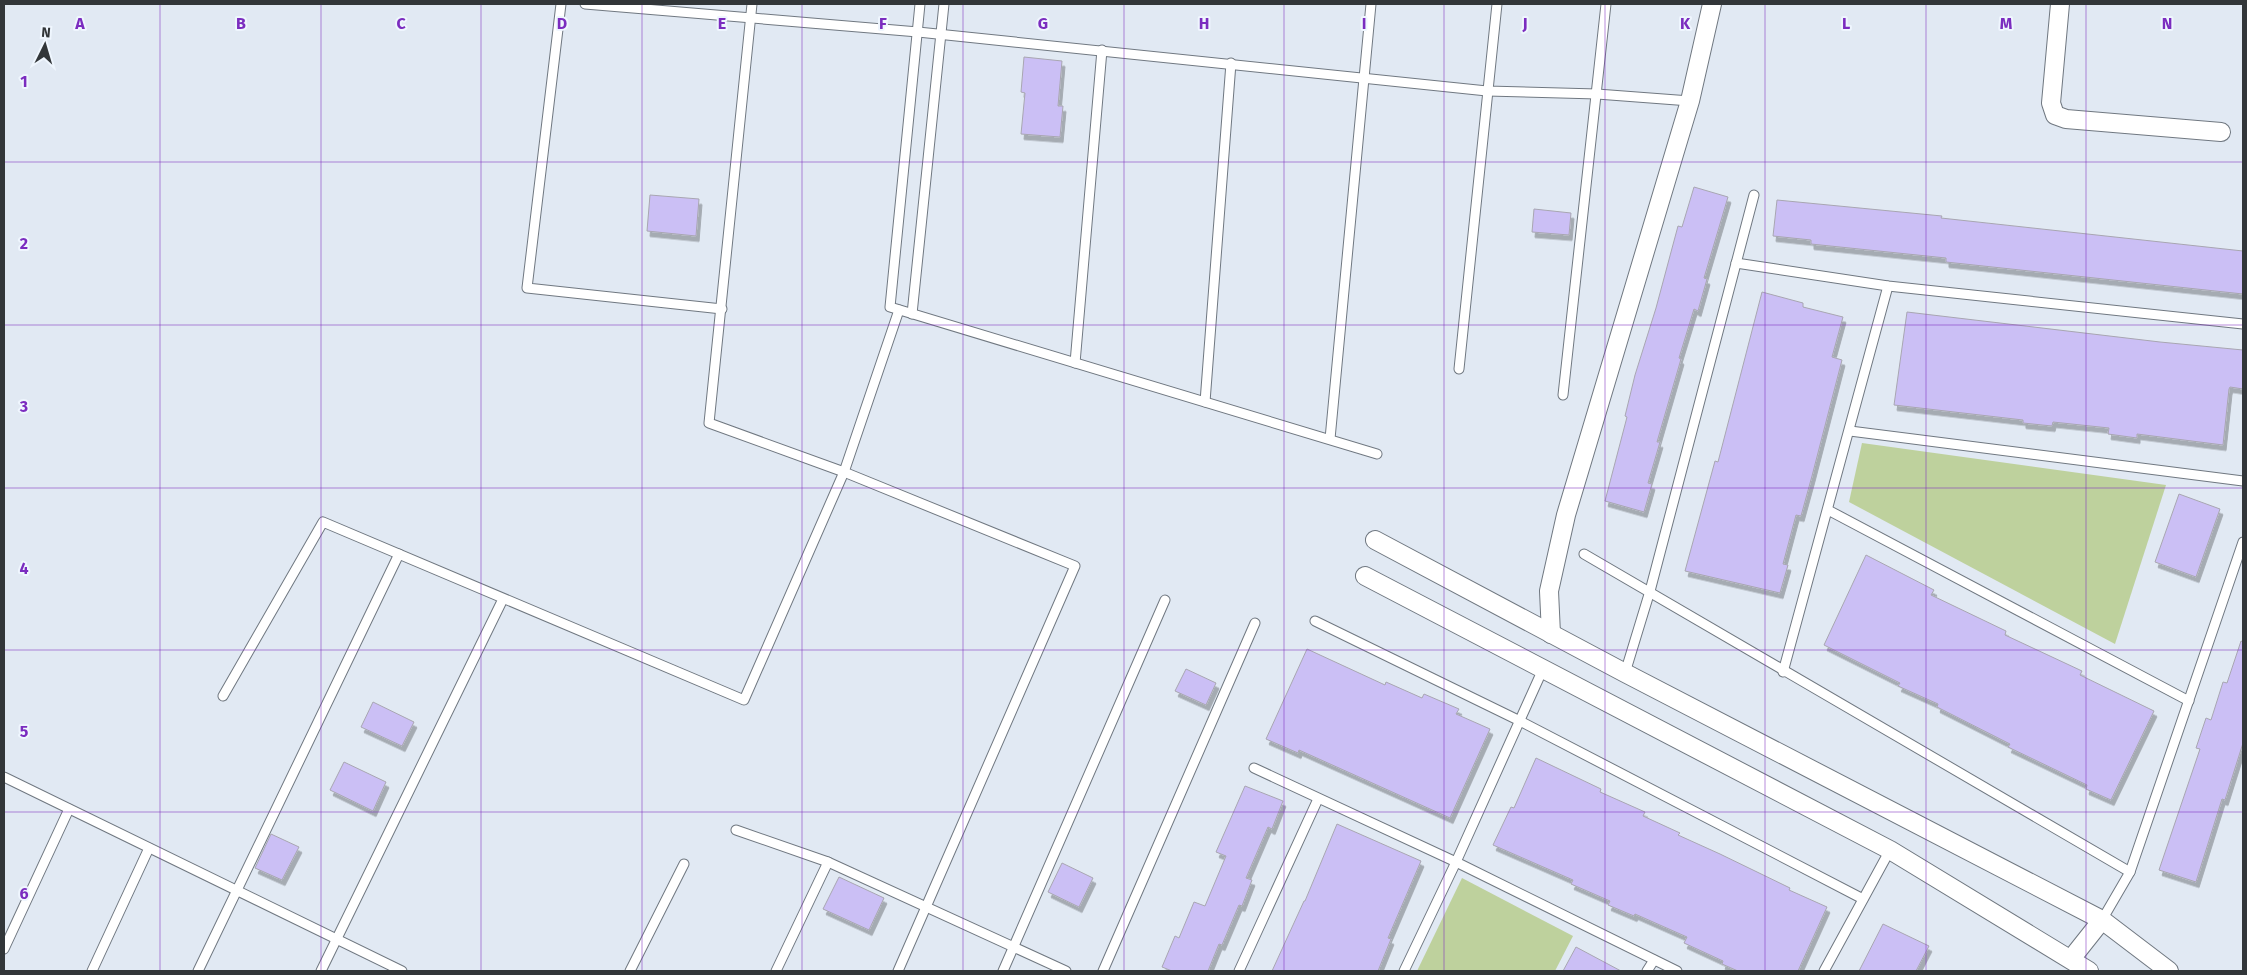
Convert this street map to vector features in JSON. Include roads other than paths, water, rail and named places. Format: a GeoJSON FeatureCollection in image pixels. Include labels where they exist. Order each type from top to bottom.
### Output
{"type":"FeatureCollection","features":[{"type":"Feature","properties":{"kind":"street"},"geometry":{"type":"LineString","coordinates":[[1551,634],[1549,591],[1566,515],[1690,102],[1712,4]]}},
{"type":"Feature","properties":{"kind":"street"},"geometry":{"type":"LineString","coordinates":[[2060,4],[2051,103],[2055,115],[2066,119],[2221,132]]}},
{"type":"Feature","properties":{"kind":"street"},"geometry":{"type":"LineString","coordinates":[[1375,540],[1625,674],[2102,920],[2169,971]]}},
{"type":"Feature","properties":{"kind":"street"},"geometry":{"type":"LineString","coordinates":[[1365,576],[1890,850],[2089,971]]}},
{"type":"Feature","properties":{"kind":"street"},"geometry":{"type":"LineString","coordinates":[[2071,959],[2102,920]]}},
{"type":"Feature","properties":{"kind":"lane"},"geometry":{"type":"LineString","coordinates":[[561,4],[527,288],[722,309]]}},
{"type":"Feature","properties":{"kind":"lane"},"geometry":{"type":"LineString","coordinates":[[585,4],[942,34],[1488,91],[1597,94],[1690,102]]}},
{"type":"Feature","properties":{"kind":"lane"},"geometry":{"type":"LineString","coordinates":[[752,4],[709,423],[844,472],[1075,566],[898,971]]}},
{"type":"Feature","properties":{"kind":"lane"},"geometry":{"type":"LineString","coordinates":[[920,4],[890,307],[1377,454]]}},
{"type":"Feature","properties":{"kind":"lane"},"geometry":{"type":"LineString","coordinates":[[912,314],[944,4]]}},
{"type":"Feature","properties":{"kind":"lane"},"geometry":{"type":"LineString","coordinates":[[1330,439],[1371,4]]}},
{"type":"Feature","properties":{"kind":"lane"},"geometry":{"type":"LineString","coordinates":[[1459,370],[1496,4]]}},
{"type":"Feature","properties":{"kind":"lane"},"geometry":{"type":"LineString","coordinates":[[1563,395],[1606,4]]}},
{"type":"Feature","properties":{"kind":"lane"},"geometry":{"type":"LineString","coordinates":[[1075,363],[1102,50]]}},
{"type":"Feature","properties":{"kind":"lane"},"geometry":{"type":"LineString","coordinates":[[1205,402],[1231,64]]}},
{"type":"Feature","properties":{"kind":"lane"},"geometry":{"type":"LineString","coordinates":[[1625,674],[1650,590],[1754,195]]}},
{"type":"Feature","properties":{"kind":"lane"},"geometry":{"type":"LineString","coordinates":[[1736,263],[1888,286],[2243,324]]}},
{"type":"Feature","properties":{"kind":"lane"},"geometry":{"type":"LineString","coordinates":[[1783,672],[1888,286]]}},
{"type":"Feature","properties":{"kind":"lane"},"geometry":{"type":"LineString","coordinates":[[223,696],[323,522],[744,700],[844,472],[899,310]]}},
{"type":"Feature","properties":{"kind":"lane"},"geometry":{"type":"LineString","coordinates":[[1850,431],[2243,481]]}},
{"type":"Feature","properties":{"kind":"lane"},"geometry":{"type":"LineString","coordinates":[[1828,510],[2189,700]]}},
{"type":"Feature","properties":{"kind":"lane"},"geometry":{"type":"LineString","coordinates":[[2102,920],[2130,872],[2243,542]]}},
{"type":"Feature","properties":{"kind":"lane"},"geometry":{"type":"LineString","coordinates":[[198,971],[399,554]]}},
{"type":"Feature","properties":{"kind":"lane"},"geometry":{"type":"LineString","coordinates":[[1584,554],[1650,590],[1783,672],[2130,872]]}},
{"type":"Feature","properties":{"kind":"lane"},"geometry":{"type":"LineString","coordinates":[[322,971],[503,598]]}},
{"type":"Feature","properties":{"kind":"lane"},"geometry":{"type":"LineString","coordinates":[[1003,971],[1165,600]]}},
{"type":"Feature","properties":{"kind":"lane"},"geometry":{"type":"LineString","coordinates":[[1315,621],[1520,721],[1862,899]]}},
{"type":"Feature","properties":{"kind":"lane"},"geometry":{"type":"LineString","coordinates":[[1103,971],[1255,623]]}},
{"type":"Feature","properties":{"kind":"lane"},"geometry":{"type":"LineString","coordinates":[[1404,971],[1456,862],[1543,669]]}},
{"type":"Feature","properties":{"kind":"lane"},"geometry":{"type":"LineString","coordinates":[[1254,768],[1456,862],[1677,971]]}},
{"type":"Feature","properties":{"kind":"lane"},"geometry":{"type":"LineString","coordinates":[[4,777],[402,971]]}},
{"type":"Feature","properties":{"kind":"lane"},"geometry":{"type":"LineString","coordinates":[[1239,971],[1318,799]]}},
{"type":"Feature","properties":{"kind":"lane"},"geometry":{"type":"LineString","coordinates":[[4,949],[69,809]]}},
{"type":"Feature","properties":{"kind":"lane"},"geometry":{"type":"LineString","coordinates":[[736,830],[828,862],[1066,971]]}},
{"type":"Feature","properties":{"kind":"lane"},"geometry":{"type":"LineString","coordinates":[[92,971],[149,848]]}},
{"type":"Feature","properties":{"kind":"lane"},"geometry":{"type":"LineString","coordinates":[[1824,971],[1890,850]]}},
{"type":"Feature","properties":{"kind":"lane"},"geometry":{"type":"LineString","coordinates":[[776,971],[828,862]]}},
{"type":"Feature","properties":{"kind":"lane"},"geometry":{"type":"LineString","coordinates":[[630,971],[684,864]]}},
{"type":"Feature","properties":{"kind":"lane"},"geometry":{"type":"LineString","coordinates":[[1647,971],[1654,960]]}}]}
